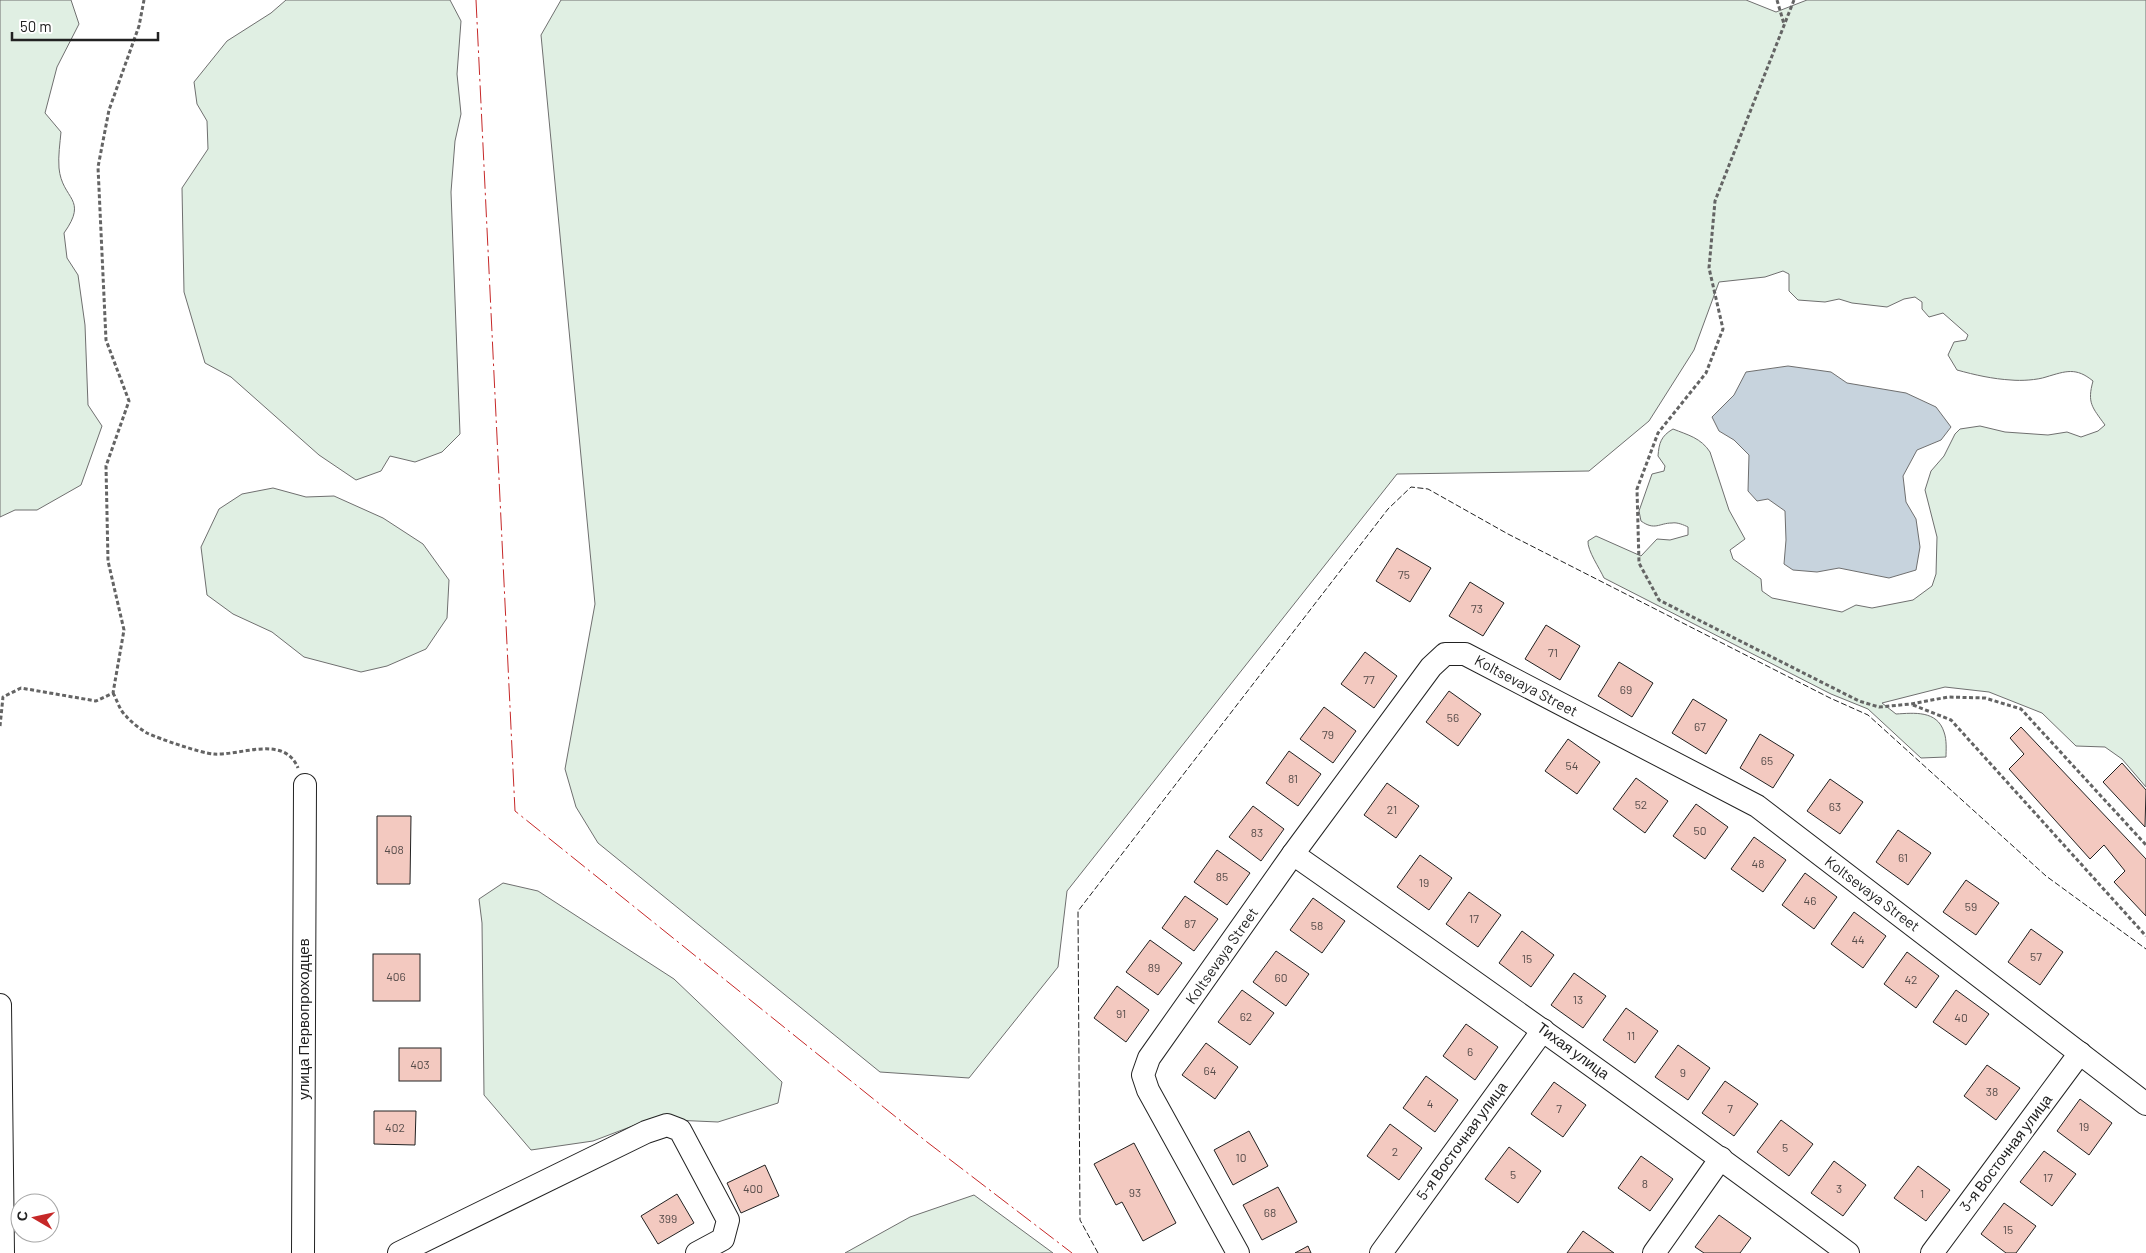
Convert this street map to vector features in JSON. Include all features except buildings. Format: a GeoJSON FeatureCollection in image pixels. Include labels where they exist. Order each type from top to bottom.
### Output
{"type":"FeatureCollection","features":[{"type":"Feature","properties":{"kind":"street","name":"Koltsevaya Street"},"geometry":{"type":"LineString","coordinates":[[1238,1253],[1148,1090],[1143,1075],[1150,1058],[1293,854],[1431,668],[1445,654],[1465,654],[1757,806],[2146,1104]]}},
{"type":"Feature","properties":{"kind":"street","name":"улица Первопроходцев"},"geometry":{"type":"LineString","coordinates":[[304,1253],[305,785]]}},
{"type":"Feature","properties":{"kind":"street","name":"Тихая улица"},"geometry":{"type":"LineString","coordinates":[[1293,854],[1543,1030],[1721,1158],[1848,1253]]}},
{"type":"Feature","properties":{"kind":"street"},"geometry":{"type":"LineString","coordinates":[[0,1005],[3,1253]]}},
{"type":"Feature","properties":{"kind":"street","name":"5-я Восточная улица"},"geometry":{"type":"LineString","coordinates":[[1381,1253],[1543,1030]]}},
{"type":"Feature","properties":{"kind":"street","name":"3-я Восточная улица"},"geometry":{"type":"LineString","coordinates":[[1932,1253],[2080,1053]]}},
{"type":"Feature","properties":{"kind":"street"},"geometry":{"type":"LineString","coordinates":[[399,1253],[638,1136],[667,1125],[680,1130],[728,1220],[723,1239],[697,1253]]}},
{"type":"Feature","properties":{"kind":"street"},"geometry":{"type":"LineString","coordinates":[[1654,1253],[1721,1158]]}},
{"type":"Feature","properties":{"kind":"path"},"geometry":{"type":"LineString","coordinates":[[144,0],[139,26],[109,110],[98,167],[106,340],[129,401],[106,466],[108,561],[124,630],[113,693],[125,716],[146,732],[212,754],[237,753],[265,748],[284,751],[296,763],[305,785]]}},
{"type":"Feature","properties":{"kind":"path"},"geometry":{"type":"LineString","coordinates":[[1777,0],[1784,25]]}},
{"type":"Feature","properties":{"kind":"path"},"geometry":{"type":"LineString","coordinates":[[1794,0],[1715,201],[1709,268],[1723,329],[1706,373],[1658,433],[1637,489],[1639,563],[1659,600],[1859,700],[1879,707],[1911,704],[1948,697],[1985,698],[2021,709],[2146,845]]}},
{"type":"Feature","properties":{"kind":"path"},"geometry":{"type":"LineString","coordinates":[[0,726],[3,697],[21,688],[96,701],[113,693]]}},
{"type":"Feature","properties":{"kind":"path"},"geometry":{"type":"LineString","coordinates":[[1911,704],[1951,720],[2146,936]]}},
{"type":"Feature","properties":{"kind":"green space"},"geometry":{"type":"Polygon","coordinates":[[[0,0],[71,0],[79,24],[57,67],[45,113],[61,132],[59,168],[61,179],[74,205],[74,213],[64,233],[67,258],[78,275],[85,325],[88,405],[102,426],[81,485],[37,510],[15,510],[0,517],[0,0]]]}},
{"type":"Feature","properties":{"kind":"green space"},"geometry":{"type":"Polygon","coordinates":[[[286,0],[450,0],[461,21],[457,74],[461,114],[455,141],[451,192],[460,434],[442,452],[415,462],[390,456],[381,471],[356,480],[319,455],[231,377],[205,363],[184,292],[182,188],[208,149],[207,121],[197,104],[194,82],[227,41],[271,13],[286,0]]]}},
{"type":"Feature","properties":{"kind":"green space"},"geometry":{"type":"Polygon","coordinates":[[[561,0],[1746,0],[1776,12],[1807,0],[2146,0],[2146,787],[2122,759],[2105,747],[2076,746],[2042,713],[1989,692],[1945,687],[1882,703],[1896,714],[1924,714],[1930,716],[1941,725],[1946,738],[1946,757],[1921,758],[1868,709],[1831,694],[1604,578],[1588,545],[1588,541],[1596,536],[1641,556],[1657,539],[1670,540],[1688,535],[1688,527],[1678,523],[1650,526],[1641,521],[1639,511],[1652,474],[1664,471],[1665,466],[1658,456],[1659,447],[1663,437],[1673,429],[1698,440],[1710,452],[1729,510],[1745,539],[1730,550],[1733,559],[1761,579],[1762,591],[1772,598],[1842,612],[1856,605],[1872,608],[1913,600],[1932,586],[1936,574],[1937,537],[1925,490],[1931,471],[1944,456],[1955,434],[1960,429],[1980,426],[2005,432],[2048,435],[2067,432],[2081,437],[2098,431],[2105,425],[2092,404],[2093,381],[2076,372],[2065,372],[2038,379],[2015,380],[1991,378],[1957,370],[1948,355],[1954,342],[1966,340],[1968,335],[1943,313],[1929,317],[1922,309],[1922,302],[1915,297],[1904,299],[1887,307],[1852,303],[1839,299],[1825,302],[1798,300],[1789,291],[1789,274],[1783,271],[1765,277],[1719,282],[1694,350],[1649,421],[1589,471],[1397,474],[1067,891],[1058,967],[969,1078],[880,1072],[598,843],[576,807],[565,769],[595,604],[541,35],[561,0]]]}},
{"type":"Feature","properties":{"kind":"green space"},"geometry":{"type":"Polygon","coordinates":[[[273,488],[306,497],[334,496],[383,518],[423,544],[449,580],[447,618],[426,649],[387,666],[361,672],[304,657],[272,632],[233,614],[207,595],[201,547],[219,509],[242,494],[273,488]]]}},
{"type":"Feature","properties":{"kind":"green space"},"geometry":{"type":"Polygon","coordinates":[[[503,883],[538,891],[674,979],[782,1082],[778,1103],[718,1122],[651,1119],[593,1141],[531,1150],[484,1095],[482,923],[479,899],[503,883]]]}},
{"type":"Feature","properties":{"kind":"green space"},"geometry":{"type":"Polygon","coordinates":[[[974,1195],[1053,1253],[845,1253],[910,1217],[974,1195]]]}},
{"type":"Feature","properties":{"kind":"shaded area"},"geometry":{"type":"Polygon","coordinates":[[[1788,366],[1831,372],[1847,383],[1906,393],[1936,407],[1951,427],[1941,440],[1917,450],[1903,476],[1906,502],[1916,519],[1920,547],[1916,570],[1889,578],[1839,568],[1817,572],[1793,570],[1784,564],[1786,540],[1785,511],[1768,499],[1757,501],[1748,491],[1749,455],[1734,440],[1719,431],[1712,417],[1734,395],[1746,372],[1788,366]]]}},
{"type":"Feature","properties":{"kind":"fence"},"geometry":{"type":"LineString","coordinates":[[1098,1253],[1080,1220],[1078,911],[1388,509],[1411,487],[1428,489],[1508,534],[1830,698],[1868,715],[2046,876],[2146,949]]}},
{"type":"Feature","properties":{"kind":"power"},"geometry":{"type":"LineString","coordinates":[[476,0],[515,811],[927,1142],[1072,1253]]}}]}
